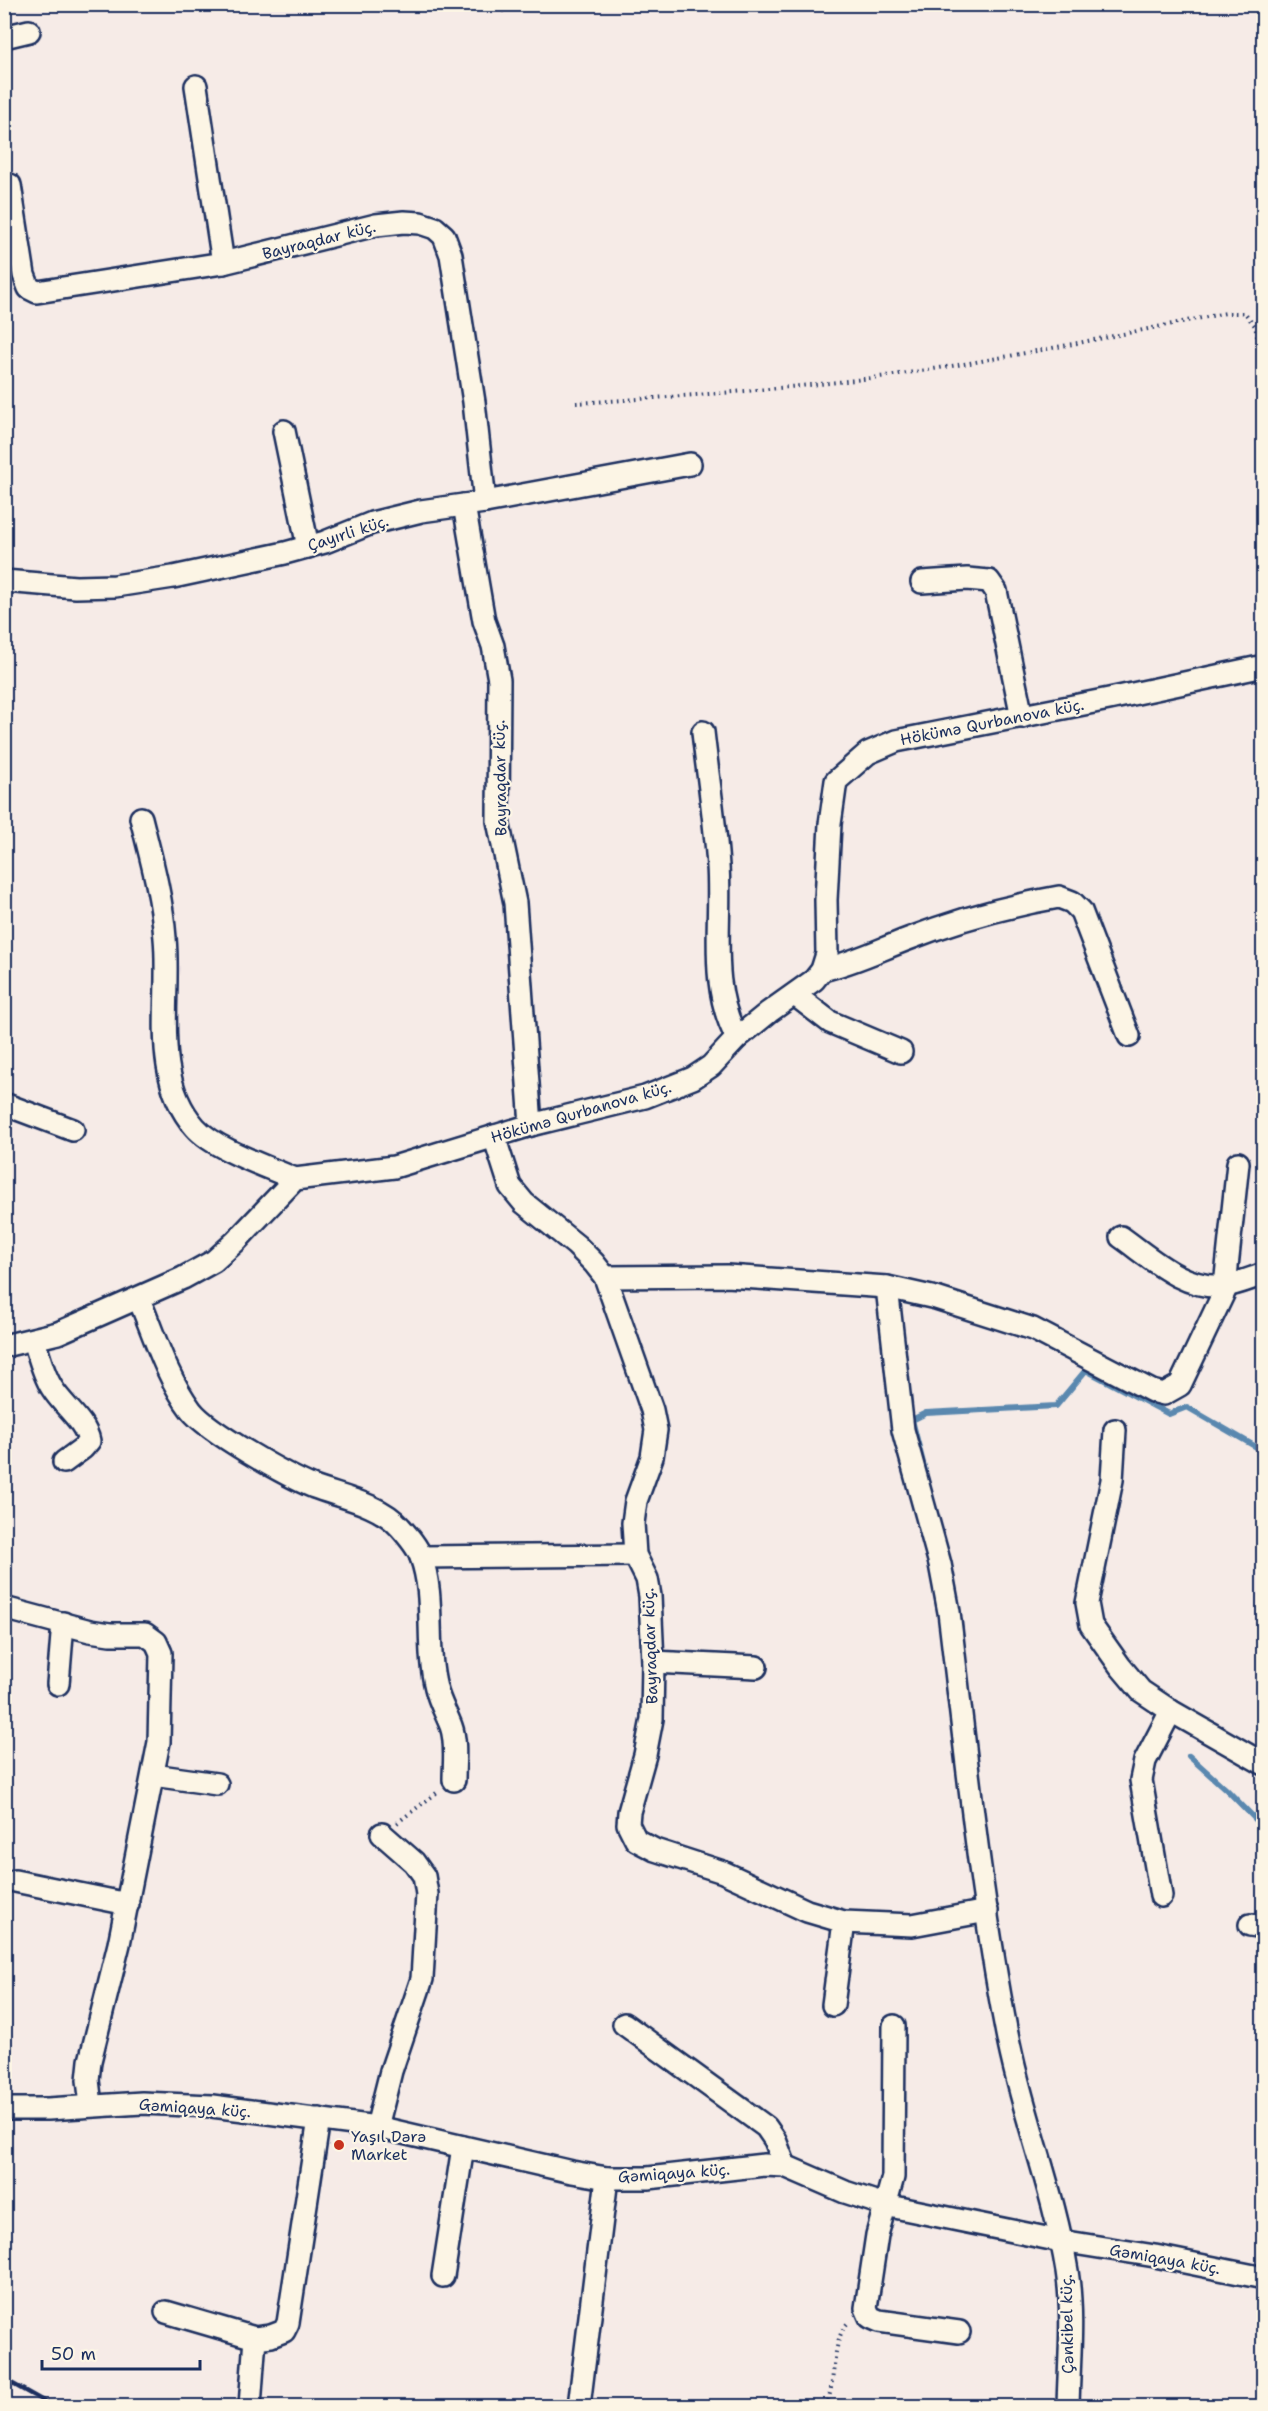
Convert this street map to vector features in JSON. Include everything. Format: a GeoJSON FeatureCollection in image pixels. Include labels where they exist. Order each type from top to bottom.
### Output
{"type":"FeatureCollection","features":[{"type":"Feature","properties":{"kind":"street"},"geometry":{"type":"LineString","coordinates":[[4,37],[29,31]]}},
{"type":"Feature","properties":{"kind":"street"},"geometry":{"type":"LineString","coordinates":[[196,86],[223,263]]}},
{"type":"Feature","properties":{"kind":"street","name":"Bayraqdar küç."},"geometry":{"type":"LineString","coordinates":[[10,185],[24,274],[28,288],[37,292],[223,263],[376,225],[412,223],[435,228],[444,236],[451,255],[474,402],[485,502]]}},
{"type":"Feature","properties":{"kind":"street"},"geometry":{"type":"LineString","coordinates":[[284,431],[308,547]]}},
{"type":"Feature","properties":{"kind":"street","name":"Çayırli küç."},"geometry":{"type":"LineString","coordinates":[[4,581],[75,587],[115,586],[173,577],[308,547],[372,523],[421,511],[485,502],[690,464]]}},
{"type":"Feature","properties":{"kind":"street","name":"Bayraqdar küç."},"geometry":{"type":"LineString","coordinates":[[464,505],[484,621],[493,646],[499,680],[498,821],[515,903],[531,1125]]}},
{"type":"Feature","properties":{"kind":"street"},"geometry":{"type":"LineString","coordinates":[[922,582],[967,579],[989,581],[996,591],[1022,717]]}},
{"type":"Feature","properties":{"kind":"street","name":"Hökümə Qurbanova küç."},"geometry":{"type":"LineString","coordinates":[[296,1179],[394,1167],[531,1125],[671,1089],[711,1066],[737,1038],[814,980],[822,970],[827,954],[826,900],[830,824],[836,781],[868,753],[896,741],[1263,666]]}},
{"type":"Feature","properties":{"kind":"street"},"geometry":{"type":"LineString","coordinates":[[703,732],[718,866],[719,984],[727,1020],[737,1038]]}},
{"type":"Feature","properties":{"kind":"street"},"geometry":{"type":"LineString","coordinates":[[4,1346],[58,1333],[139,1299],[213,1261],[236,1241],[296,1179],[218,1144],[196,1128],[181,1106],[169,1071],[165,1026],[166,941],[162,904],[141,818]]}},
{"type":"Feature","properties":{"kind":"street"},"geometry":{"type":"LineString","coordinates":[[822,970],[848,964],[908,939],[969,919],[1059,897],[1072,902],[1082,911],[1129,1036]]}},
{"type":"Feature","properties":{"kind":"street"},"geometry":{"type":"LineString","coordinates":[[795,995],[830,1022],[901,1053]]}},
{"type":"Feature","properties":{"kind":"street"},"geometry":{"type":"LineString","coordinates":[[4,1104],[73,1130]]}},
{"type":"Feature","properties":{"kind":"street","name":"Bayraqdar küç."},"geometry":{"type":"LineString","coordinates":[[494,1136],[510,1186],[517,1195],[576,1245],[604,1277],[652,1410],[656,1430],[652,1457],[636,1501],[633,1522],[635,1555],[647,1579],[650,1596],[653,1662],[652,1719],[645,1755],[629,1812],[628,1824],[636,1840],[655,1850],[723,1872],[807,1911],[844,1922],[912,1926],[987,1911]]}},
{"type":"Feature","properties":{"kind":"street"},"geometry":{"type":"LineString","coordinates":[[604,1277],[727,1276],[887,1287],[968,1307],[1033,1329],[1164,1394],[1179,1385],[1226,1286],[1238,1163]]}},
{"type":"Feature","properties":{"kind":"street"},"geometry":{"type":"LineString","coordinates":[[1121,1237],[1178,1277],[1200,1285],[1226,1286],[1263,1274]]}},
{"type":"Feature","properties":{"kind":"street","name":"Çənkibel küç."},"geometry":{"type":"LineString","coordinates":[[887,1287],[903,1430],[950,1612],[987,1911],[1007,2034],[1022,2104],[1056,2214],[1062,2241],[1070,2302],[1068,2406]]}},
{"type":"Feature","properties":{"kind":"street"},"geometry":{"type":"LineString","coordinates":[[139,1299],[175,1383],[192,1411],[213,1428],[263,1461],[311,1485],[378,1511],[398,1525],[416,1546],[428,1588],[432,1663],[436,1688],[452,1728],[454,1780]]}},
{"type":"Feature","properties":{"kind":"street"},"geometry":{"type":"LineString","coordinates":[[34,1340],[51,1387],[87,1431],[89,1441],[64,1462]]}},
{"type":"Feature","properties":{"kind":"street"},"geometry":{"type":"LineString","coordinates":[[1115,1430],[1112,1480],[1087,1603],[1091,1625],[1140,1691],[1263,1764]]}},
{"type":"Feature","properties":{"kind":"street"},"geometry":{"type":"LineString","coordinates":[[421,1557],[635,1555]]}},
{"type":"Feature","properties":{"kind":"street"},"geometry":{"type":"LineString","coordinates":[[4,1608],[110,1634],[145,1634],[156,1642],[161,1653],[159,1742],[128,1904],[90,2061],[88,2080],[91,2105]]}},
{"type":"Feature","properties":{"kind":"street"},"geometry":{"type":"LineString","coordinates":[[58,1684],[63,1623]]}},
{"type":"Feature","properties":{"kind":"street"},"geometry":{"type":"LineString","coordinates":[[653,1662],[756,1667]]}},
{"type":"Feature","properties":{"kind":"street"},"geometry":{"type":"LineString","coordinates":[[1161,1896],[1141,1780],[1145,1761],[1171,1711]]}},
{"type":"Feature","properties":{"kind":"street"},"geometry":{"type":"LineString","coordinates":[[153,1775],[217,1784]]}},
{"type":"Feature","properties":{"kind":"street"},"geometry":{"type":"LineString","coordinates":[[377,2127],[391,2071],[422,1978],[428,1894],[424,1876],[414,1862],[382,1834]]}},
{"type":"Feature","properties":{"kind":"street"},"geometry":{"type":"LineString","coordinates":[[15,1881],[128,1904]]}},
{"type":"Feature","properties":{"kind":"street"},"geometry":{"type":"LineString","coordinates":[[833,2005],[844,1922]]}},
{"type":"Feature","properties":{"kind":"street"},"geometry":{"type":"LineString","coordinates":[[624,2024],[766,2127],[775,2140],[784,2166]]}},
{"type":"Feature","properties":{"kind":"street"},"geometry":{"type":"LineString","coordinates":[[894,2026],[893,2177],[877,2235],[866,2307],[870,2317],[879,2321],[959,2332]]}},
{"type":"Feature","properties":{"kind":"street","name":"Gəmiqaya küç."},"geometry":{"type":"LineString","coordinates":[[5,2110],[142,2103],[212,2106],[377,2127],[607,2178],[648,2178],[764,2165],[784,2166],[845,2192],[885,2205],[1263,2278]]}},
{"type":"Feature","properties":{"kind":"street"},"geometry":{"type":"LineString","coordinates":[[166,2312],[255,2338],[272,2336],[284,2331],[288,2323],[319,2120]]}},
{"type":"Feature","properties":{"kind":"street"},"geometry":{"type":"LineString","coordinates":[[443,2276],[463,2147]]}},
{"type":"Feature","properties":{"kind":"street"},"geometry":{"type":"LineString","coordinates":[[579,2406],[607,2178]]}},
{"type":"Feature","properties":{"kind":"street"},"geometry":{"type":"LineString","coordinates":[[250,2406],[255,2338]]}},
{"type":"Feature","properties":{"kind":"path"},"geometry":{"type":"LineString","coordinates":[[502,11],[550,4]]}},
{"type":"Feature","properties":{"kind":"path"},"geometry":{"type":"LineString","coordinates":[[576,403],[742,392],[873,377],[1018,355],[1226,313],[1245,313],[1256,326],[1263,369]]}},
{"type":"Feature","properties":{"kind":"path"},"geometry":{"type":"LineString","coordinates":[[382,1834],[454,1780]]}},
{"type":"Feature","properties":{"kind":"path"},"geometry":{"type":"LineString","coordinates":[[826,2406],[845,2326],[866,2307]]}},
{"type":"Feature","properties":{"kind":"waterway"},"geometry":{"type":"LineString","coordinates":[[925,1471],[912,1420],[926,1413],[1056,1406],[1086,1370],[1169,1414],[1187,1407],[1258,1448],[1264,1439]]}},
{"type":"Feature","properties":{"kind":"waterway"},"geometry":{"type":"LineString","coordinates":[[1189,1756],[1264,1828]]}},
{"type":"Feature","properties":{"kind":"railway"},"geometry":{"type":"LineString","coordinates":[[4,2379],[52,2406]]}},
{"type":"Feature","properties":{"kind":"place","name":"Yaşıl Dərə Market"},"geometry":{"type":"Point","coordinates":[339,2145]}}]}
